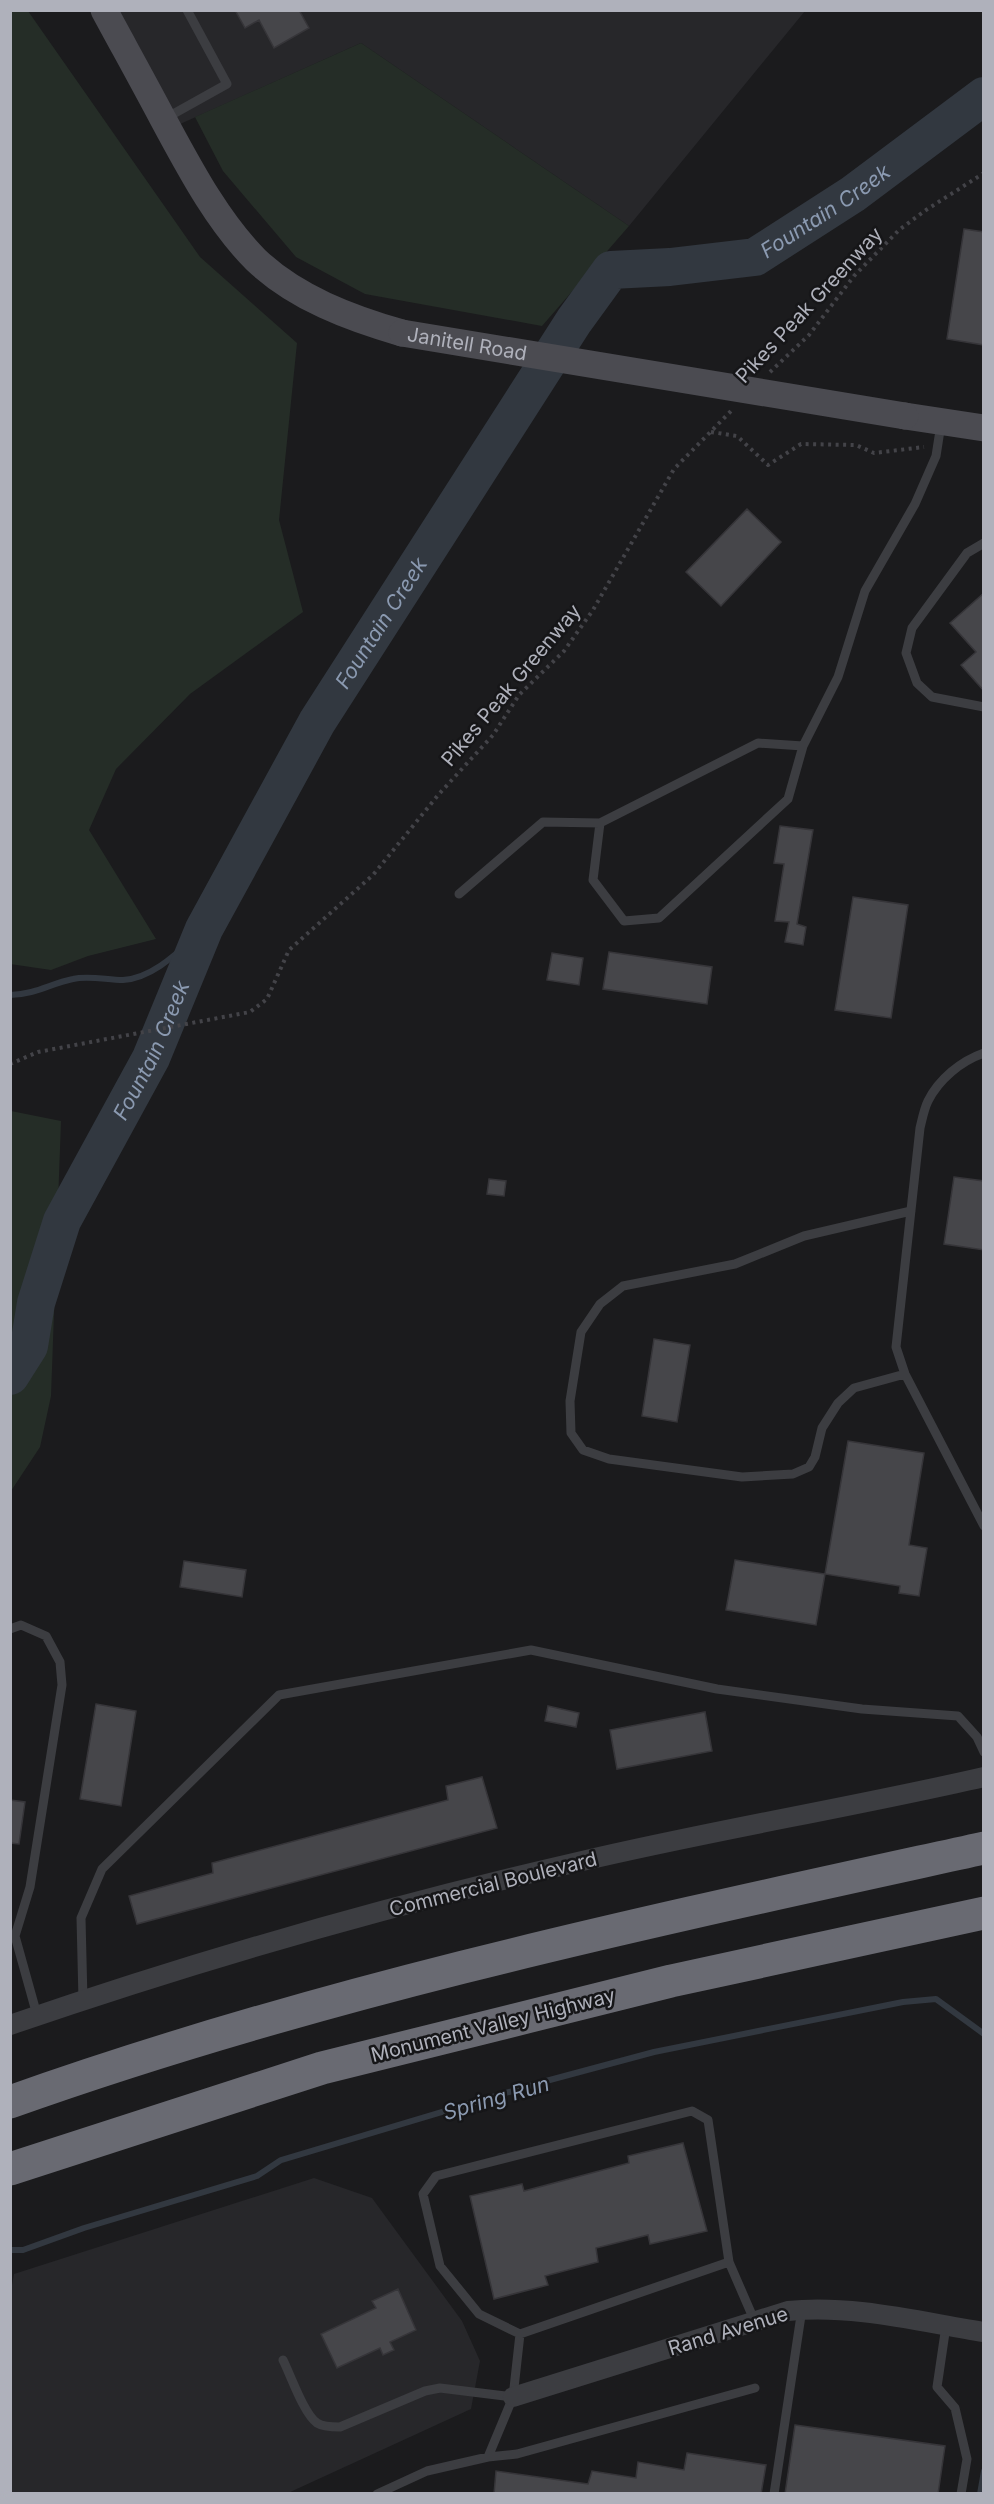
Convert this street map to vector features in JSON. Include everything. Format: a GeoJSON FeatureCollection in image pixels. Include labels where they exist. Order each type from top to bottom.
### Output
{"type":"FeatureCollection","features":[{"type":"Feature","properties":{"kind":"highway"},"geometry":{"type":"LineString","coordinates":[[10,2102],[249,2024],[412,1979],[551,1944],[984,1848]]}},
{"type":"Feature","properties":{"kind":"highway","name":"Monument Valley Highway"},"geometry":{"type":"LineString","coordinates":[[10,2169],[322,2068],[671,1981],[984,1912]]}},
{"type":"Feature","properties":{"kind":"street","name":"Janitell Road"},"geometry":{"type":"LineString","coordinates":[[104,10],[212,202],[257,260],[283,280],[319,302],[362,321],[402,333],[905,416],[940,433],[984,428]]}},
{"type":"Feature","properties":{"kind":"street","name":"Commercial Boulevard"},"geometry":{"type":"LineString","coordinates":[[10,2025],[83,2000],[383,1910],[568,1864],[984,1777]]}},
{"type":"Feature","properties":{"kind":"street","name":"Rand Avenue"},"geometry":{"type":"LineString","coordinates":[[513,2397],[788,2311],[802,2309],[839,2310],[984,2332]]}},
{"type":"Feature","properties":{"kind":"lane"},"geometry":{"type":"LineString","coordinates":[[164,119],[227,84],[187,10]]}},
{"type":"Feature","properties":{"kind":"lane"},"geometry":{"type":"LineString","coordinates":[[600,823],[593,880],[624,921],[659,918],[788,799],[803,746],[838,677],[865,591],[915,504],[936,456],[940,433]]}},
{"type":"Feature","properties":{"kind":"lane"},"geometry":{"type":"LineString","coordinates":[[984,543],[967,553],[912,628],[906,653],[917,683],[932,697],[984,707]]}},
{"type":"Feature","properties":{"kind":"lane"},"geometry":{"type":"LineString","coordinates":[[459,894],[543,822],[600,823],[758,743],[803,746]]}},
{"type":"Feature","properties":{"kind":"lane"},"geometry":{"type":"LineString","coordinates":[[984,1053],[975,1056],[948,1074],[927,1102],[920,1128],[896,1347],[904,1374],[984,1526]]}},
{"type":"Feature","properties":{"kind":"lane"},"geometry":{"type":"LineString","coordinates":[[904,1374],[854,1388],[838,1403],[822,1428],[815,1457],[809,1467],[794,1474],[742,1477],[609,1459],[583,1450],[571,1433],[570,1401],[581,1332],[600,1304],[623,1286],[735,1264],[804,1236],[911,1211]]}},
{"type":"Feature","properties":{"kind":"lane"},"geometry":{"type":"LineString","coordinates":[[10,1629],[21,1624],[46,1636],[60,1662],[62,1685],[30,1887],[15,1936],[37,2015]]}},
{"type":"Feature","properties":{"kind":"lane"},"geometry":{"type":"LineString","coordinates":[[83,2000],[81,1918],[102,1869],[279,1695],[531,1650],[717,1689],[862,1709],[958,1716],[977,1737],[984,1752]]}},
{"type":"Feature","properties":{"kind":"lane"},"geometry":{"type":"LineString","coordinates":[[729,2262],[520,2334],[479,2314],[440,2266],[423,2194],[436,2176],[692,2111],[708,2120],[729,2262],[755,2322]]}},
{"type":"Feature","properties":{"kind":"lane"},"geometry":{"type":"LineString","coordinates":[[774,2493],[802,2309]]}},
{"type":"Feature","properties":{"kind":"lane"},"geometry":{"type":"LineString","coordinates":[[946,2326],[937,2387],[955,2408],[967,2460],[962,2493]]}},
{"type":"Feature","properties":{"kind":"lane"},"geometry":{"type":"LineString","coordinates":[[488,2457],[513,2397],[520,2334]]}},
{"type":"Feature","properties":{"kind":"lane"},"geometry":{"type":"LineString","coordinates":[[283,2360],[309,2414],[317,2423],[329,2427],[340,2427],[425,2391],[440,2388],[513,2397]]}},
{"type":"Feature","properties":{"kind":"lane"},"geometry":{"type":"LineString","coordinates":[[377,2493],[427,2471],[488,2457],[528,2452],[755,2388]]}},
{"type":"Feature","properties":{"kind":"path","name":"Pikes Peak Greenway"},"geometry":{"type":"LineString","coordinates":[[766,376],[808,334],[854,276],[900,230],[926,210],[984,173]]}},
{"type":"Feature","properties":{"kind":"path","name":"Pikes Peak Greenway"},"geometry":{"type":"LineString","coordinates":[[10,1064],[38,1052],[250,1012],[267,999],[290,950],[310,929],[373,875],[439,794],[493,735],[519,695],[564,651],[598,601],[674,470],[734,408]]}},
{"type":"Feature","properties":{"kind":"path"},"geometry":{"type":"LineString","coordinates":[[711,432],[737,436],[768,465],[801,444],[856,445],[874,453],[940,433]]}},
{"type":"Feature","properties":{"kind":"shaded area"},"geometry":{"type":"Polygon","coordinates":[[[10,11],[28,11],[200,257],[297,343],[279,520],[303,612],[190,694],[116,769],[89,830],[156,939],[88,956],[51,970],[10,964],[10,11]]]}},
{"type":"Feature","properties":{"kind":"shaded area"},"geometry":{"type":"Polygon","coordinates":[[[104,11],[805,11],[629,226],[361,43],[169,129],[104,11]]]}},
{"type":"Feature","properties":{"kind":"shaded area"},"geometry":{"type":"Polygon","coordinates":[[[361,43],[629,226],[542,326],[365,294],[296,257],[223,171],[195,117],[361,43]]]}},
{"type":"Feature","properties":{"kind":"shaded area"},"geometry":{"type":"Polygon","coordinates":[[[11,1111],[61,1121],[51,1396],[40,1447],[11,1491],[11,1111]]]}},
{"type":"Feature","properties":{"kind":"shaded area"},"geometry":{"type":"Polygon","coordinates":[[[314,2178],[372,2198],[462,2321],[480,2361],[471,2409],[288,2493],[11,2494],[10,2296],[14,2274],[314,2178]]]}},
{"type":"Feature","properties":{"kind":"building"},"geometry":{"type":"Polygon","coordinates":[[[235,10],[299,10],[309,28],[274,48],[259,20],[245,28],[235,10]]]}},
{"type":"Feature","properties":{"kind":"building"},"geometry":{"type":"Polygon","coordinates":[[[964,229],[984,232],[984,345],[947,339],[964,229]]]}},
{"type":"Feature","properties":{"kind":"building"},"geometry":{"type":"Polygon","coordinates":[[[747,509],[781,542],[721,606],[686,572],[747,509]]]}},
{"type":"Feature","properties":{"kind":"building"},"geometry":{"type":"Polygon","coordinates":[[[984,593],[984,691],[961,665],[976,652],[950,623],[984,593]]]}},
{"type":"Feature","properties":{"kind":"building"},"geometry":{"type":"Polygon","coordinates":[[[780,826],[813,830],[797,924],[806,927],[803,945],[785,942],[789,922],[775,921],[784,864],[774,863],[780,826]]]}},
{"type":"Feature","properties":{"kind":"building"},"geometry":{"type":"Polygon","coordinates":[[[853,897],[908,905],[891,1018],[835,1010],[853,897]]]}},
{"type":"Feature","properties":{"kind":"building"},"geometry":{"type":"Polygon","coordinates":[[[609,952],[712,967],[707,1004],[603,989],[609,952]]]}},
{"type":"Feature","properties":{"kind":"building"},"geometry":{"type":"Polygon","coordinates":[[[552,953],[583,958],[579,985],[547,980],[552,953]]]}},
{"type":"Feature","properties":{"kind":"building"},"geometry":{"type":"Polygon","coordinates":[[[954,1177],[984,1181],[984,1250],[944,1244],[954,1177]]]}},
{"type":"Feature","properties":{"kind":"building"},"geometry":{"type":"Polygon","coordinates":[[[489,1179],[506,1181],[504,1196],[487,1194],[489,1179]]]}},
{"type":"Feature","properties":{"kind":"building"},"geometry":{"type":"Polygon","coordinates":[[[654,1339],[690,1345],[677,1422],[642,1416],[654,1339]]]}},
{"type":"Feature","properties":{"kind":"building"},"geometry":{"type":"Polygon","coordinates":[[[848,1441],[924,1453],[909,1545],[927,1548],[919,1596],[899,1593],[900,1586],[825,1574],[848,1441]]]}},
{"type":"Feature","properties":{"kind":"building"},"geometry":{"type":"Polygon","coordinates":[[[735,1560],[825,1574],[816,1625],[726,1610],[735,1560]]]}},
{"type":"Feature","properties":{"kind":"building"},"geometry":{"type":"Polygon","coordinates":[[[184,1561],[246,1570],[242,1597],[180,1587],[184,1561]]]}},
{"type":"Feature","properties":{"kind":"building"},"geometry":{"type":"Polygon","coordinates":[[[96,1704],[136,1711],[121,1806],[80,1799],[96,1704]]]}},
{"type":"Feature","properties":{"kind":"building"},"geometry":{"type":"Polygon","coordinates":[[[548,1706],[579,1713],[576,1727],[545,1721],[548,1706]]]}},
{"type":"Feature","properties":{"kind":"building"},"geometry":{"type":"Polygon","coordinates":[[[705,1712],[712,1751],[617,1769],[610,1730],[705,1712]]]}},
{"type":"Feature","properties":{"kind":"building"},"geometry":{"type":"Polygon","coordinates":[[[482,1777],[497,1828],[137,1924],[129,1896],[213,1873],[212,1863],[448,1800],[446,1786],[482,1777]]]}},
{"type":"Feature","properties":{"kind":"building"},"geometry":{"type":"Polygon","coordinates":[[[10,1800],[25,1802],[19,1844],[10,1843],[10,1800]]]}},
{"type":"Feature","properties":{"kind":"building"},"geometry":{"type":"Polygon","coordinates":[[[683,2143],[707,2231],[650,2244],[648,2235],[596,2248],[598,2262],[545,2276],[548,2285],[494,2299],[470,2196],[522,2184],[524,2191],[629,2163],[628,2156],[683,2143]]]}},
{"type":"Feature","properties":{"kind":"building"},"geometry":{"type":"Polygon","coordinates":[[[398,2289],[416,2330],[390,2342],[394,2350],[383,2355],[380,2348],[337,2368],[321,2334],[376,2308],[372,2301],[398,2289]]]}},
{"type":"Feature","properties":{"kind":"building"},"geometry":{"type":"Polygon","coordinates":[[[795,2425],[945,2446],[938,2494],[785,2494],[795,2425]]]}},
{"type":"Feature","properties":{"kind":"building"},"geometry":{"type":"Polygon","coordinates":[[[687,2453],[766,2465],[761,2494],[494,2494],[496,2471],[588,2484],[592,2471],[636,2478],[638,2462],[684,2470],[687,2453]]]}},
{"type":"Feature","properties":{"kind":"waterway","name":"Fountain Creek"},"geometry":{"type":"LineString","coordinates":[[10,1376],[29,1346],[36,1303],[62,1221],[151,1058],[204,929],[317,722],[574,321],[611,270],[670,267],[755,257],[853,194],[984,96]]}},
{"type":"Feature","properties":{"kind":"waterway"},"geometry":{"type":"LineString","coordinates":[[10,995],[28,993],[79,978],[123,980],[135,978],[167,961],[204,929]]}},
{"type":"Feature","properties":{"kind":"waterway","name":"Spring Run"},"geometry":{"type":"LineString","coordinates":[[10,2250],[23,2250],[84,2228],[257,2176],[281,2160],[546,2081],[654,2052],[903,2002],[936,1999],[984,2034]]}},
{"type":"Feature","properties":{"kind":"waterway","name":"Spring Run"},"geometry":{"type":"LineString","coordinates":[[980,2494],[984,2471]]}}]}
